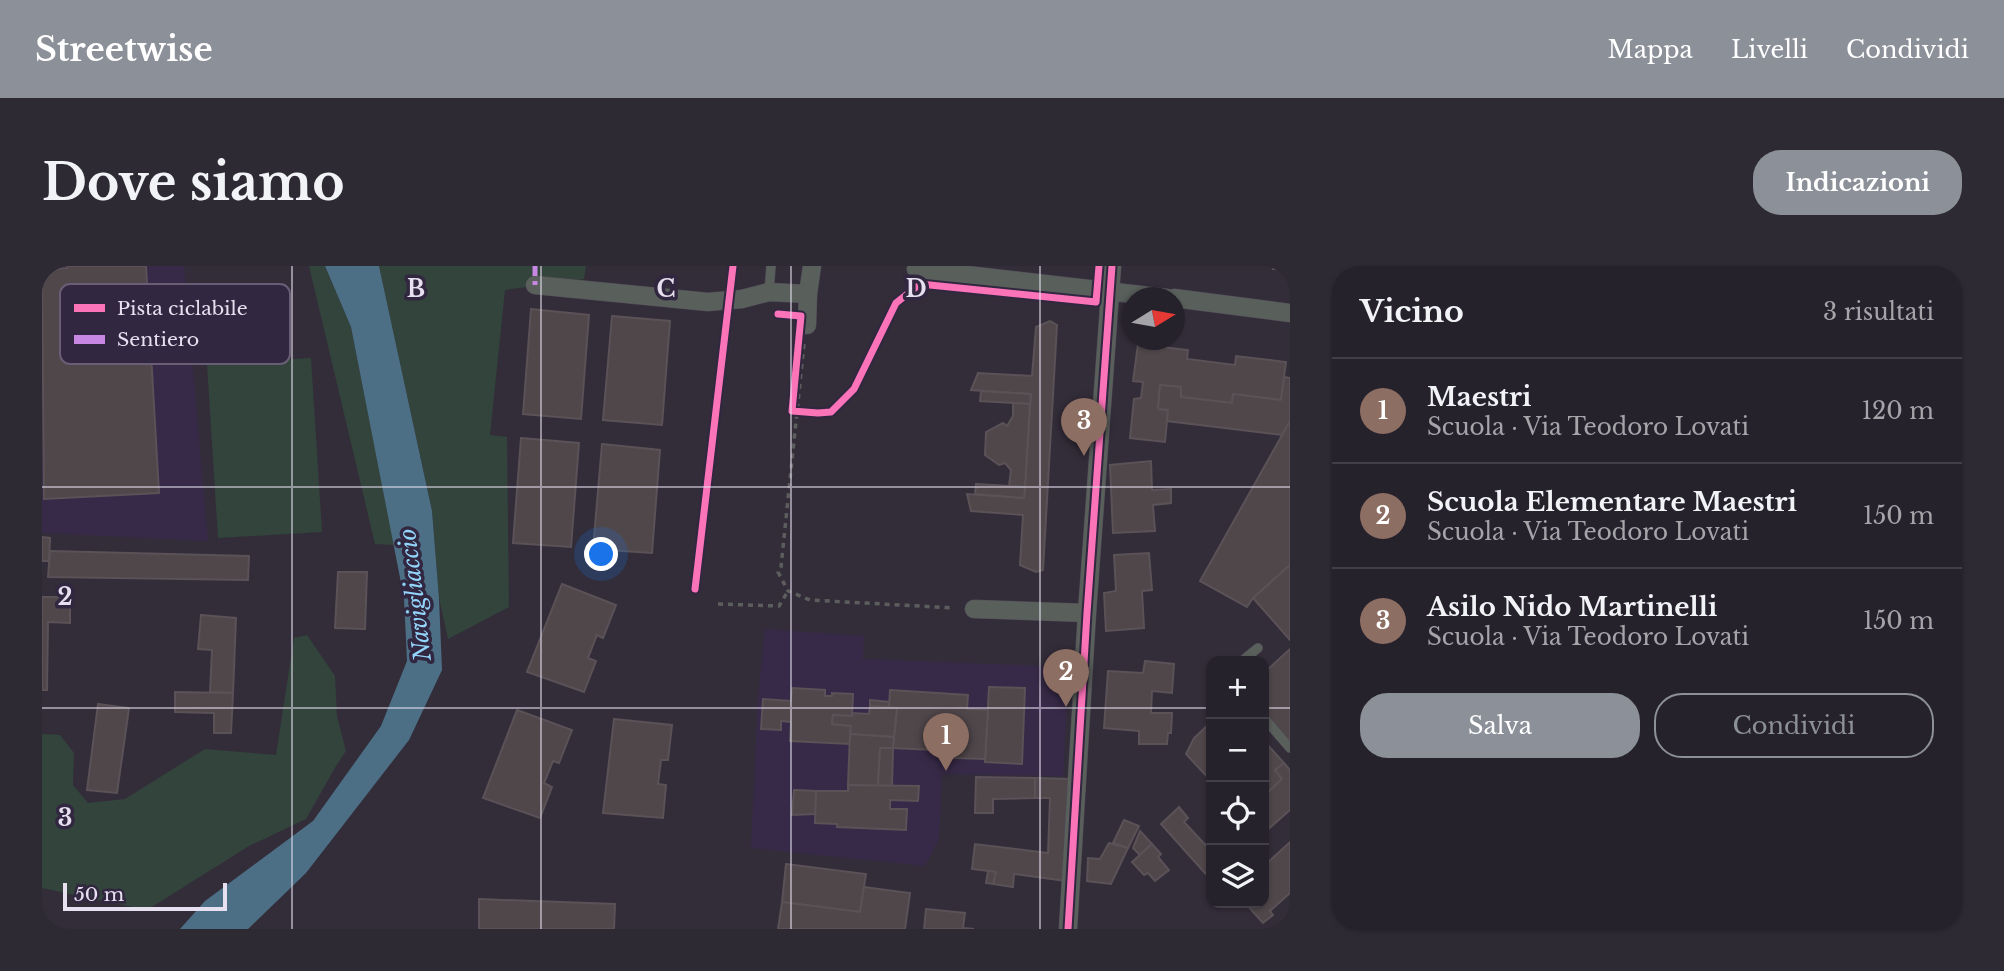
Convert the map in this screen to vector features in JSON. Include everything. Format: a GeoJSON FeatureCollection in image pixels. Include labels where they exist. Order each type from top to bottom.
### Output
{"type":"FeatureCollection","features":[{"type":"Feature","properties":{"kind":"street"},"geometry":{"type":"LineString","coordinates":[[807,325],[812,266]]}},
{"type":"Feature","properties":{"kind":"street"},"geometry":{"type":"LineString","coordinates":[[917,266],[916,269],[1122,292]]}},
{"type":"Feature","properties":{"kind":"street"},"geometry":{"type":"LineString","coordinates":[[1068,929],[1112,266]]}},
{"type":"Feature","properties":{"kind":"street"},"geometry":{"type":"LineString","coordinates":[[536,285],[708,302],[742,299],[769,292],[808,294]]}},
{"type":"Feature","properties":{"kind":"street"},"geometry":{"type":"LineString","coordinates":[[1185,299],[1290,313]]}},
{"type":"Feature","properties":{"kind":"street"},"geometry":{"type":"LineString","coordinates":[[974,609],[1087,613]]}},
{"type":"Feature","properties":{"kind":"lane"},"geometry":{"type":"LineString","coordinates":[[769,292],[771,266]]}},
{"type":"Feature","properties":{"kind":"lane"},"geometry":{"type":"LineString","coordinates":[[1248,656],[1258,648]]}},
{"type":"Feature","properties":{"kind":"lane"},"geometry":{"type":"LineString","coordinates":[[1269,725],[1290,748]]}},
{"type":"Feature","properties":{"kind":"path"},"geometry":{"type":"LineString","coordinates":[[807,325],[800,412],[781,567],[778,572],[788,591],[810,600],[974,609]]}},
{"type":"Feature","properties":{"kind":"path"},"geometry":{"type":"LineString","coordinates":[[798,343],[792,411],[800,412]]}},
{"type":"Feature","properties":{"kind":"path"},"geometry":{"type":"LineString","coordinates":[[718,604],[779,606],[788,591]]}},
{"type":"Feature","properties":{"kind":"shaded area"},"geometry":{"type":"Polygon","coordinates":[[[42,266],[184,266],[186,284],[60,284],[60,364],[193,364],[208,541],[42,533],[42,266]]]}},
{"type":"Feature","properties":{"kind":"shaded area"},"geometry":{"type":"Polygon","coordinates":[[[765,629],[864,636],[863,659],[1069,667],[1063,776],[942,774],[939,839],[925,866],[751,848],[758,697],[765,629]]]}},
{"type":"Feature","properties":{"kind":"green space"},"geometry":{"type":"Polygon","coordinates":[[[309,266],[325,266],[351,327],[394,545],[375,544],[309,266]]]}},
{"type":"Feature","properties":{"kind":"green space"},"geometry":{"type":"Polygon","coordinates":[[[379,266],[586,266],[584,279],[505,290],[490,435],[507,437],[509,607],[448,639],[439,598],[432,511],[379,266]]]}},
{"type":"Feature","properties":{"kind":"green space"},"geometry":{"type":"Polygon","coordinates":[[[311,358],[322,532],[218,538],[207,364],[290,364],[290,359],[311,358]]]}},
{"type":"Feature","properties":{"kind":"green space"},"geometry":{"type":"Polygon","coordinates":[[[307,635],[335,676],[337,716],[346,751],[306,819],[249,846],[147,910],[42,888],[42,734],[60,735],[74,753],[73,785],[88,803],[125,799],[205,749],[276,755],[294,638],[307,635]]]}},
{"type":"Feature","properties":{"kind":"water","name":"Navigliaccio"},"geometry":{"type":"Polygon","coordinates":[[[325,266],[379,266],[432,511],[442,670],[409,740],[306,873],[248,929],[180,929],[205,901],[313,821],[381,726],[407,661],[404,598],[351,327],[325,266]]]}},
{"type":"Feature","properties":{"kind":"building"},"geometry":{"type":"Polygon","coordinates":[[[146,266],[147,284],[60,284],[60,364],[152,364],[159,493],[44,499],[42,270],[146,266]]]}},
{"type":"Feature","properties":{"kind":"building"},"geometry":{"type":"Polygon","coordinates":[[[1274,266],[1290,266],[1290,271],[1273,269],[1274,266]]]}},
{"type":"Feature","properties":{"kind":"building"},"geometry":{"type":"Polygon","coordinates":[[[531,309],[589,315],[581,419],[523,414],[531,309]]]}},
{"type":"Feature","properties":{"kind":"building"},"geometry":{"type":"Polygon","coordinates":[[[612,316],[670,321],[662,425],[603,420],[612,316]]]}},
{"type":"Feature","properties":{"kind":"building"},"geometry":{"type":"Polygon","coordinates":[[[1050,321],[1057,325],[1043,570],[1036,572],[1020,565],[1023,515],[971,511],[967,494],[1024,498],[1031,394],[971,390],[978,373],[1032,376],[1036,327],[1050,321]]]}},
{"type":"Feature","properties":{"kind":"building"},"geometry":{"type":"Polygon","coordinates":[[[1137,350],[1188,350],[1187,359],[1235,365],[1236,356],[1286,362],[1281,400],[1233,394],[1232,403],[1181,397],[1181,387],[1160,385],[1158,409],[1168,410],[1165,442],[1130,438],[1134,399],[1141,398],[1143,382],[1133,381],[1137,350]]]}},
{"type":"Feature","properties":{"kind":"building"},"geometry":{"type":"Polygon","coordinates":[[[1284,377],[1290,378],[1290,421],[1282,435],[1167,421],[1168,410],[1158,409],[1160,385],[1181,387],[1181,397],[1232,403],[1233,394],[1281,400],[1284,377]]]}},
{"type":"Feature","properties":{"kind":"building"},"geometry":{"type":"Polygon","coordinates":[[[981,391],[1031,394],[1030,404],[980,401],[981,391]]]}},
{"type":"Feature","properties":{"kind":"building"},"geometry":{"type":"Polygon","coordinates":[[[1013,403],[1030,404],[1025,487],[1009,486],[1011,470],[1005,463],[999,465],[985,455],[986,432],[1003,423],[1007,426],[1013,416],[1013,403]]]}},
{"type":"Feature","properties":{"kind":"building"},"geometry":{"type":"Polygon","coordinates":[[[1290,421],[1290,565],[1253,598],[1247,607],[1200,581],[1290,421]]]}},
{"type":"Feature","properties":{"kind":"building"},"geometry":{"type":"Polygon","coordinates":[[[521,438],[579,443],[571,547],[513,543],[521,438]]]}},
{"type":"Feature","properties":{"kind":"building"},"geometry":{"type":"Polygon","coordinates":[[[602,444],[660,450],[652,553],[593,549],[602,444]]]}},
{"type":"Feature","properties":{"kind":"building"},"geometry":{"type":"Polygon","coordinates":[[[1151,461],[1152,490],[1171,489],[1171,503],[1153,505],[1155,531],[1113,533],[1110,465],[1151,461]]]}},
{"type":"Feature","properties":{"kind":"building"},"geometry":{"type":"Polygon","coordinates":[[[976,484],[1025,487],[1024,498],[975,494],[976,484]]]}},
{"type":"Feature","properties":{"kind":"building"},"geometry":{"type":"Polygon","coordinates":[[[42,537],[50,538],[49,561],[42,561],[42,537]]]}},
{"type":"Feature","properties":{"kind":"building"},"geometry":{"type":"Polygon","coordinates":[[[50,551],[249,556],[248,580],[48,577],[50,551]]]}},
{"type":"Feature","properties":{"kind":"building"},"geometry":{"type":"Polygon","coordinates":[[[1149,553],[1152,590],[1142,591],[1144,628],[1106,631],[1104,593],[1116,591],[1114,555],[1149,553]]]}},
{"type":"Feature","properties":{"kind":"building"},"geometry":{"type":"Polygon","coordinates":[[[1290,565],[1290,640],[1253,598],[1290,565]]]}},
{"type":"Feature","properties":{"kind":"building"},"geometry":{"type":"Polygon","coordinates":[[[338,572],[367,572],[365,629],[335,628],[338,572]]]}},
{"type":"Feature","properties":{"kind":"building"},"geometry":{"type":"Polygon","coordinates":[[[562,584],[616,605],[603,638],[597,635],[588,658],[596,661],[584,692],[527,672],[562,584]]]}},
{"type":"Feature","properties":{"kind":"building"},"geometry":{"type":"Polygon","coordinates":[[[42,597],[70,597],[70,623],[48,622],[47,690],[42,690],[42,597]]]}},
{"type":"Feature","properties":{"kind":"building"},"geometry":{"type":"Polygon","coordinates":[[[201,615],[236,618],[233,693],[210,692],[212,650],[198,649],[201,615]]]}},
{"type":"Feature","properties":{"kind":"building"},"geometry":{"type":"Polygon","coordinates":[[[1290,649],[1290,742],[1269,719],[1269,668],[1290,649]]]}},
{"type":"Feature","properties":{"kind":"building"},"geometry":{"type":"Polygon","coordinates":[[[1145,661],[1174,664],[1172,693],[1152,691],[1151,713],[1172,713],[1171,733],[1168,733],[1167,744],[1139,744],[1139,731],[1104,728],[1108,671],[1143,673],[1145,661]]]}},
{"type":"Feature","properties":{"kind":"building"},"geometry":{"type":"Polygon","coordinates":[[[989,687],[1025,688],[1022,764],[985,762],[989,687]]]}},
{"type":"Feature","properties":{"kind":"building"},"geometry":{"type":"Polygon","coordinates":[[[792,688],[825,690],[825,696],[832,696],[832,693],[853,694],[852,716],[833,715],[832,724],[851,726],[850,744],[790,741],[791,722],[781,721],[781,730],[761,729],[763,699],[791,701],[792,688]]]}},
{"type":"Feature","properties":{"kind":"building"},"geometry":{"type":"Polygon","coordinates":[[[890,690],[968,695],[967,709],[988,710],[985,759],[954,758],[954,751],[893,748],[897,708],[889,707],[890,690]]]}},
{"type":"Feature","properties":{"kind":"building"},"geometry":{"type":"Polygon","coordinates":[[[175,692],[233,693],[231,733],[214,733],[214,713],[175,712],[175,692]]]}},
{"type":"Feature","properties":{"kind":"building"},"geometry":{"type":"Polygon","coordinates":[[[870,700],[889,702],[889,707],[870,706],[870,700]]]}},
{"type":"Feature","properties":{"kind":"building"},"geometry":{"type":"Polygon","coordinates":[[[98,704],[129,708],[117,793],[87,790],[98,704]]]}},
{"type":"Feature","properties":{"kind":"building"},"geometry":{"type":"Polygon","coordinates":[[[870,706],[897,708],[894,737],[850,734],[851,726],[832,724],[833,715],[869,714],[870,706]]]}},
{"type":"Feature","properties":{"kind":"building"},"geometry":{"type":"Polygon","coordinates":[[[517,710],[572,730],[559,763],[553,761],[544,783],[552,787],[540,818],[483,798],[517,710]]]}},
{"type":"Feature","properties":{"kind":"building"},"geometry":{"type":"Polygon","coordinates":[[[614,719],[672,725],[668,760],[661,760],[658,784],[666,785],[663,818],[603,813],[614,719]]]}},
{"type":"Feature","properties":{"kind":"building"},"geometry":{"type":"Polygon","coordinates":[[[1206,727],[1206,776],[1186,754],[1194,738],[1206,727]]]}},
{"type":"Feature","properties":{"kind":"building"},"geometry":{"type":"Polygon","coordinates":[[[850,734],[894,737],[893,748],[880,748],[878,786],[848,785],[850,734]]]}},
{"type":"Feature","properties":{"kind":"building"},"geometry":{"type":"Polygon","coordinates":[[[1269,746],[1284,763],[1275,770],[1282,779],[1269,791],[1269,746]]]}},
{"type":"Feature","properties":{"kind":"building"},"geometry":{"type":"Polygon","coordinates":[[[880,748],[893,748],[892,786],[878,786],[880,748]]]}},
{"type":"Feature","properties":{"kind":"building"},"geometry":{"type":"Polygon","coordinates":[[[1284,763],[1290,770],[1290,810],[1269,829],[1269,791],[1282,779],[1275,770],[1284,763]]]}},
{"type":"Feature","properties":{"kind":"building"},"geometry":{"type":"Polygon","coordinates":[[[976,777],[1035,778],[1035,798],[993,799],[993,813],[975,813],[976,777]]]}},
{"type":"Feature","properties":{"kind":"building"},"geometry":{"type":"Polygon","coordinates":[[[1035,778],[1072,779],[1067,881],[1014,874],[1013,887],[993,884],[996,872],[972,869],[975,844],[1048,853],[1050,798],[1035,798],[1035,778]]]}},
{"type":"Feature","properties":{"kind":"building"},"geometry":{"type":"Polygon","coordinates":[[[848,785],[919,786],[918,801],[890,800],[890,809],[907,809],[906,830],[837,827],[837,824],[815,823],[816,791],[848,791],[848,785]]]}},
{"type":"Feature","properties":{"kind":"building"},"geometry":{"type":"Polygon","coordinates":[[[794,790],[816,791],[815,814],[792,815],[794,790]]]}},
{"type":"Feature","properties":{"kind":"building"},"geometry":{"type":"Polygon","coordinates":[[[1179,807],[1188,818],[1184,822],[1206,846],[1206,874],[1161,824],[1179,807]]]}},
{"type":"Feature","properties":{"kind":"building"},"geometry":{"type":"Polygon","coordinates":[[[1124,820],[1139,826],[1128,848],[1113,843],[1124,820]]]}},
{"type":"Feature","properties":{"kind":"building"},"geometry":{"type":"Polygon","coordinates":[[[1140,831],[1152,844],[1140,855],[1133,848],[1140,831]]]}},
{"type":"Feature","properties":{"kind":"building"},"geometry":{"type":"Polygon","coordinates":[[[1290,842],[1290,893],[1270,911],[1273,915],[1263,923],[1250,908],[1269,908],[1269,861],[1290,842]]]}},
{"type":"Feature","properties":{"kind":"building"},"geometry":{"type":"Polygon","coordinates":[[[1109,843],[1128,848],[1111,884],[1087,881],[1088,858],[1100,859],[1109,843]]]}},
{"type":"Feature","properties":{"kind":"building"},"geometry":{"type":"Polygon","coordinates":[[[1152,844],[1169,870],[1155,881],[1148,873],[1144,875],[1132,862],[1152,844]]]}},
{"type":"Feature","properties":{"kind":"building"},"geometry":{"type":"Polygon","coordinates":[[[786,864],[866,874],[860,912],[782,902],[786,864]]]}},
{"type":"Feature","properties":{"kind":"building"},"geometry":{"type":"Polygon","coordinates":[[[988,871],[996,872],[993,884],[986,883],[988,871]]]}},
{"type":"Feature","properties":{"kind":"building"},"geometry":{"type":"Polygon","coordinates":[[[864,887],[910,893],[905,929],[778,929],[782,902],[860,912],[864,887]]]}},
{"type":"Feature","properties":{"kind":"building"},"geometry":{"type":"Polygon","coordinates":[[[479,899],[615,904],[614,929],[479,929],[479,899]]]}},
{"type":"Feature","properties":{"kind":"building"},"geometry":{"type":"Polygon","coordinates":[[[926,909],[965,913],[963,928],[974,929],[924,929],[926,909]]]}},
{"type":"Feature","properties":{"kind":"marked path"},"geometry":{"type":"LineString","coordinates":[[535,266],[535,285]]}},
{"type":"Feature","properties":{"kind":"cycle path"},"geometry":{"type":"LineString","coordinates":[[695,589],[733,266]]}},
{"type":"Feature","properties":{"kind":"cycle path"},"geometry":{"type":"LineString","coordinates":[[778,314],[801,316],[792,411],[831,412],[854,389],[896,303],[920,284],[1096,302],[1099,266]]}},
{"type":"Feature","properties":{"kind":"cycle path"},"geometry":{"type":"LineString","coordinates":[[1068,929],[1112,266]]}},
{"type":"Feature","properties":{"kind":"place","name":"Asilo Nido Martinelli"},"geometry":{"type":"Point","coordinates":[1084,456]}},
{"type":"Feature","properties":{"kind":"place","name":"Scuola Elementare Maestri"},"geometry":{"type":"Point","coordinates":[1066,707]}},
{"type":"Feature","properties":{"kind":"place","name":"Maestri"},"geometry":{"type":"Point","coordinates":[946,771]}}]}
